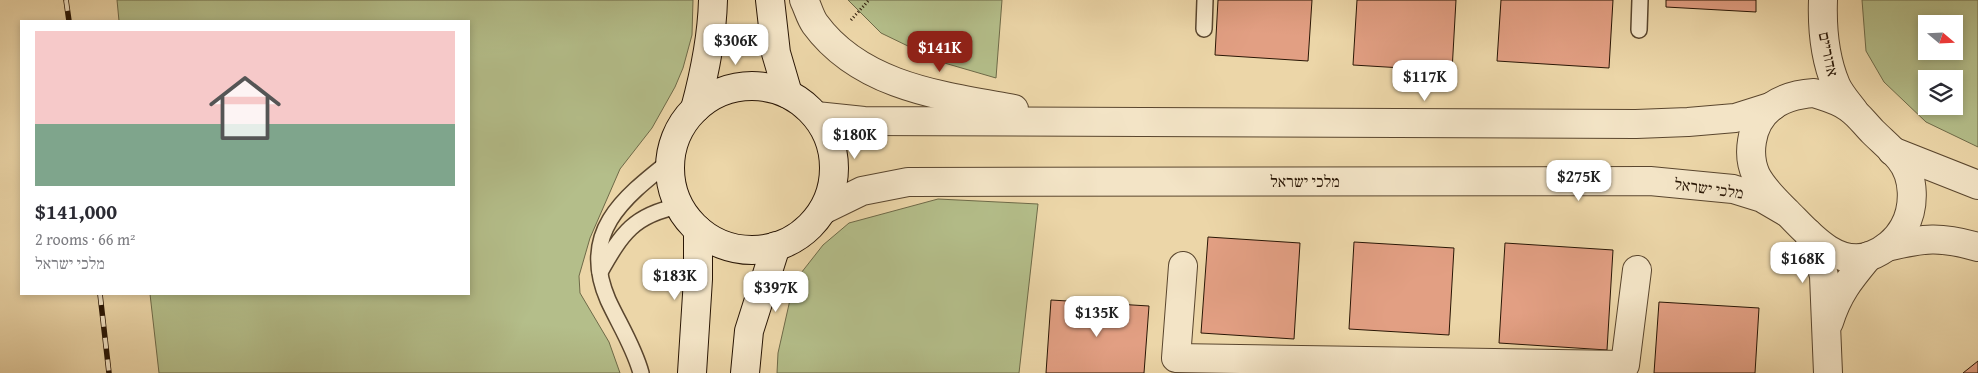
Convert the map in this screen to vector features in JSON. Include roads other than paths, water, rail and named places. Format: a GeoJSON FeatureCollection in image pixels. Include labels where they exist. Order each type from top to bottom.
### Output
{"type":"FeatureCollection","features":[{"type":"Feature","properties":{"kind":"street"},"geometry":{"type":"LineString","coordinates":[[695,109],[712,33],[713,0]]}},
{"type":"Feature","properties":{"kind":"street"},"geometry":{"type":"LineString","coordinates":[[770,0],[776,53],[788,94]]}},
{"type":"Feature","properties":{"kind":"street"},"geometry":{"type":"LineString","coordinates":[[804,0],[815,24],[840,50],[865,69],[926,92],[1081,122]]}},
{"type":"Feature","properties":{"kind":"street","name":"אדוריים"},"geometry":{"type":"LineString","coordinates":[[1782,101],[1813,64],[1818,46],[1823,6]]}},
{"type":"Feature","properties":{"kind":"street","name":"אדוריים"},"geometry":{"type":"LineString","coordinates":[[1823,6],[1822,25],[1836,86],[1860,118]]}},
{"type":"Feature","properties":{"kind":"street"},"geometry":{"type":"LineString","coordinates":[[746,86],[761,86],[788,94],[803,103],[816,116],[826,133],[833,152],[834,172],[831,192],[823,210],[803,232],[776,246],[760,250],[743,250],[712,240],[687,219],[673,192],[670,161],[674,142],[683,124],[695,109],[718,93],[746,86]]}},
{"type":"Feature","properties":{"kind":"street"},"geometry":{"type":"LineString","coordinates":[[816,116],[864,121],[1636,124],[1735,118],[1797,94],[1814,93],[1833,99],[1849,108],[1901,160],[1910,181],[1912,203],[1909,219],[1900,234],[1878,251],[1849,280],[1835,302],[1827,328]]}},
{"type":"Feature","properties":{"kind":"street"},"geometry":{"type":"LineString","coordinates":[[1782,101],[1763,113],[1754,130],[1750,155],[1756,174],[1766,190],[1818,243],[1832,251],[1855,258],[1920,239],[1949,239],[1978,247]]}},
{"type":"Feature","properties":{"kind":"street"},"geometry":{"type":"LineString","coordinates":[[1892,151],[1978,185]]}},
{"type":"Feature","properties":{"kind":"street","name":"מלכי ישראל"},"geometry":{"type":"LineString","coordinates":[[823,210],[862,191],[908,182],[1650,181],[1733,189],[1762,198],[1786,212]]}},
{"type":"Feature","properties":{"kind":"street"},"geometry":{"type":"LineString","coordinates":[[692,373],[698,279],[698,230]]}},
{"type":"Feature","properties":{"kind":"street"},"geometry":{"type":"LineString","coordinates":[[1808,233],[1818,254],[1824,276],[1828,373]]}},
{"type":"Feature","properties":{"kind":"street"},"geometry":{"type":"LineString","coordinates":[[745,373],[749,331],[776,246]]}},
{"type":"Feature","properties":{"kind":"street"},"geometry":{"type":"LineString","coordinates":[[1183,266],[1176,358],[1416,367],[1625,365],[1637,270]]}},
{"type":"Feature","properties":{"kind":"lane"},"geometry":{"type":"LineString","coordinates":[[1204,29],[1205,0]]}},
{"type":"Feature","properties":{"kind":"lane"},"geometry":{"type":"LineString","coordinates":[[1638,30],[1640,0]]}},
{"type":"Feature","properties":{"kind":"lane"},"geometry":{"type":"LineString","coordinates":[[641,373],[632,346],[608,299],[599,273],[599,257],[602,236],[612,214],[634,189],[670,161]]}},
{"type":"Feature","properties":{"kind":"lane"},"geometry":{"type":"LineString","coordinates":[[599,273],[615,245],[633,224],[658,210],[679,206]]}},
{"type":"Feature","properties":{"kind":"railway"},"geometry":{"type":"LineString","coordinates":[[66,0],[69,20]]}},
{"type":"Feature","properties":{"kind":"railway"},"geometry":{"type":"LineString","coordinates":[[100,295],[109,373]]}}]}
